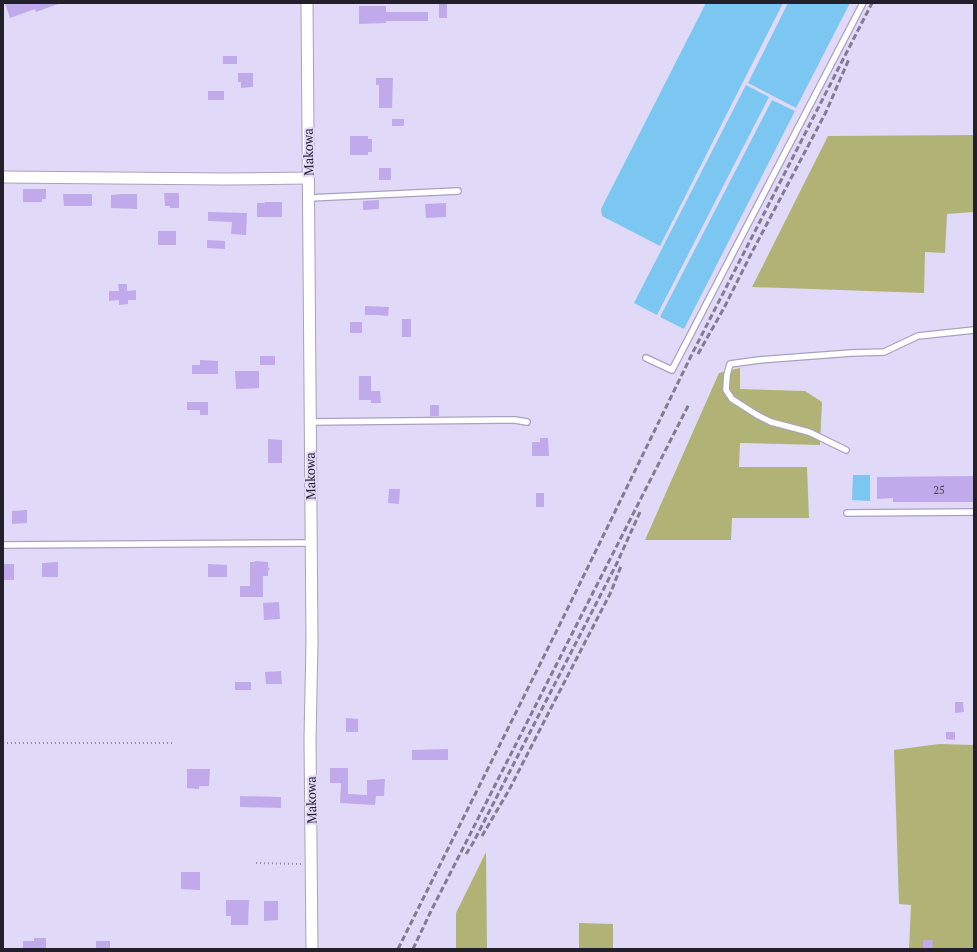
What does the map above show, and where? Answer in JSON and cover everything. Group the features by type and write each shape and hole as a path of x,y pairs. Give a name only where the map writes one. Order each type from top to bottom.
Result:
{"street":[{"name":"Makowa","path":"306,3 312,642 310,738 312,949"},
{"path":"3,177 225,179 308,178"}],"lane":[{"path":"646,358 672,370 863,3"},
{"path":"309,198 458,191"},
{"path":"846,450 809,432 771,422 732,400 726,390 727,375 730,364 851,352 884,352 918,336 974,330"},
{"path":"310,422 515,420 527,422"},
{"path":"846,513 974,512"},
{"path":"3,544 311,543"}],"path":[{"path":"3,743 173,743"},
{"path":"256,863 312,864"}],"green space":[{"path":"974,135 974,212 947,214 945,253 925,252 924,293 752,287 828,136"},
{"path":"740,368 740,389 805,391 822,402 820,445 740,443 739,467 807,467 809,518 732,518 731,540 645,540 719,373"},
{"path":"939,744 974,745 974,949 909,949 911,905 899,904 894,750"},
{"path":"486,852 487,949 456,949 456,913"},
{"path":"579,923 613,924 613,949 579,949"}],"water":[{"path":"706,3 783,3 660,246 602,216 601,209"},
{"path":"788,3 850,3 796,108 748,83"},
{"path":"746,85 769,97 657,315 634,303"},
{"path":"772,100 795,111 684,329 660,317"},
{"path":"853,475 870,475 870,501 852,500"}],"building":[{"path":"5,3 58,4 36,12 35,9 10,18"},
{"path":"439,3 447,3 447,18 439,18"},
{"path":"359,6 386,6 386,12 428,12 428,21 386,21 386,23 359,24"},
{"path":"223,56 237,56 237,64 223,64"},
{"path":"238,73 253,73 253,87 241,88 241,82 238,82"},
{"path":"376,78 393,78 392,108 379,108 379,85 376,85"},
{"path":"208,91 224,91 224,100 208,100"},
{"path":"392,119 404,119 404,126 392,126"},
{"path":"350,136 368,136 368,139 372,139 372,152 368,152 368,155 350,155"},
{"path":"379,168 391,168 391,180 379,180"},
{"path":"23,189 46,189 46,199 42,199 42,202 23,202"},
{"path":"164,193 179,193 179,208 170,208 170,206 165,206"},
{"path":"63,194 92,194 92,206 64,206"},
{"path":"137,194 137,209 111,208 111,195"},
{"path":"379,200 379,209 363,210 363,201"},
{"path":"282,202 282,217 257,217 257,203"},
{"path":"446,203 446,217 426,218 425,204"},
{"path":"208,212 247,213 246,235 231,234 232,222 208,221"},
{"path":"158,231 176,231 176,245 158,245"},
{"path":"207,240 225,241 225,249 207,248"},
{"path":"118,284 127,284 127,291 136,290 136,300 128,300 128,304 119,305 119,300 109,301 109,291 119,291"},
{"path":"365,306 389,307 388,316 365,315"},
{"path":"402,319 411,319 411,337 402,337"},
{"path":"350,322 362,322 362,333 350,333"},
{"path":"260,356 275,356 275,365 260,365"},
{"path":"200,360 218,361 218,374 192,374 192,365 200,365"},
{"path":"235,371 259,371 259,388 236,389"},
{"path":"359,376 371,376 371,391 380,391 381,403 371,403 371,400 359,400"},
{"path":"187,402 208,402 208,415 200,415 200,410 187,410"},
{"path":"430,405 439,405 439,416 430,416"},
{"path":"540,438 548,438 549,456 532,456 532,442 540,442"},
{"path":"268,439 282,440 282,463 268,463"},
{"path":"974,476 974,502 893,502 893,498 877,499 877,477"},
{"path":"389,489 400,489 399,504 388,503"},
{"path":"536,493 544,493 544,507 536,507"},
{"path":"27,510 27,523 12,524 12,511"},
{"path":"58,562 58,577 42,577 42,563"},
{"path":"250,562 268,562 268,567 270,569 268,571 268,576 263,576 263,597 240,597 240,586 250,586"},
{"path":"3,564 14,564 14,580 3,580"},
{"path":"208,564 227,565 227,577 208,577"},
{"path":"279,602 280,619 264,620 263,603"},
{"path":"281,671 282,684 266,684 265,672"},
{"path":"235,682 251,682 251,690 235,690"},
{"path":"955,702 963,702 964,712 955,713"},
{"path":"346,718 358,719 358,732 346,732"},
{"path":"946,732 955,732 955,740 946,739"},
{"path":"448,749 448,760 412,760 412,750"},
{"path":"330,768 348,768 348,794 367,795 367,780 385,779 384,796 376,796 375,805 340,803 341,783 330,783"},
{"path":"187,769 210,769 209,786 199,786 199,789 187,788"},
{"path":"240,796 281,797 281,808 240,807"},
{"path":"181,872 200,872 200,890 181,889"},
{"path":"226,900 249,900 248,925 231,925 231,916 226,916"},
{"path":"264,901 278,901 278,920 264,921"},
{"path":"34,938 46,938 46,949 23,949 23,941 34,941"},
{"path":"923,940 933,940 932,949 923,949"},
{"path":"96,941 110,941 110,949 96,949"}],"railway":[{"path":"398,949 563,618 693,352 872,3"},
{"path":"698,354 724,308 826,112 849,59"},
{"path":"413,949 689,404"},
{"path":"466,854 617,563 640,512"},
{"path":"482,836 509,790 611,592 621,566"}]}
